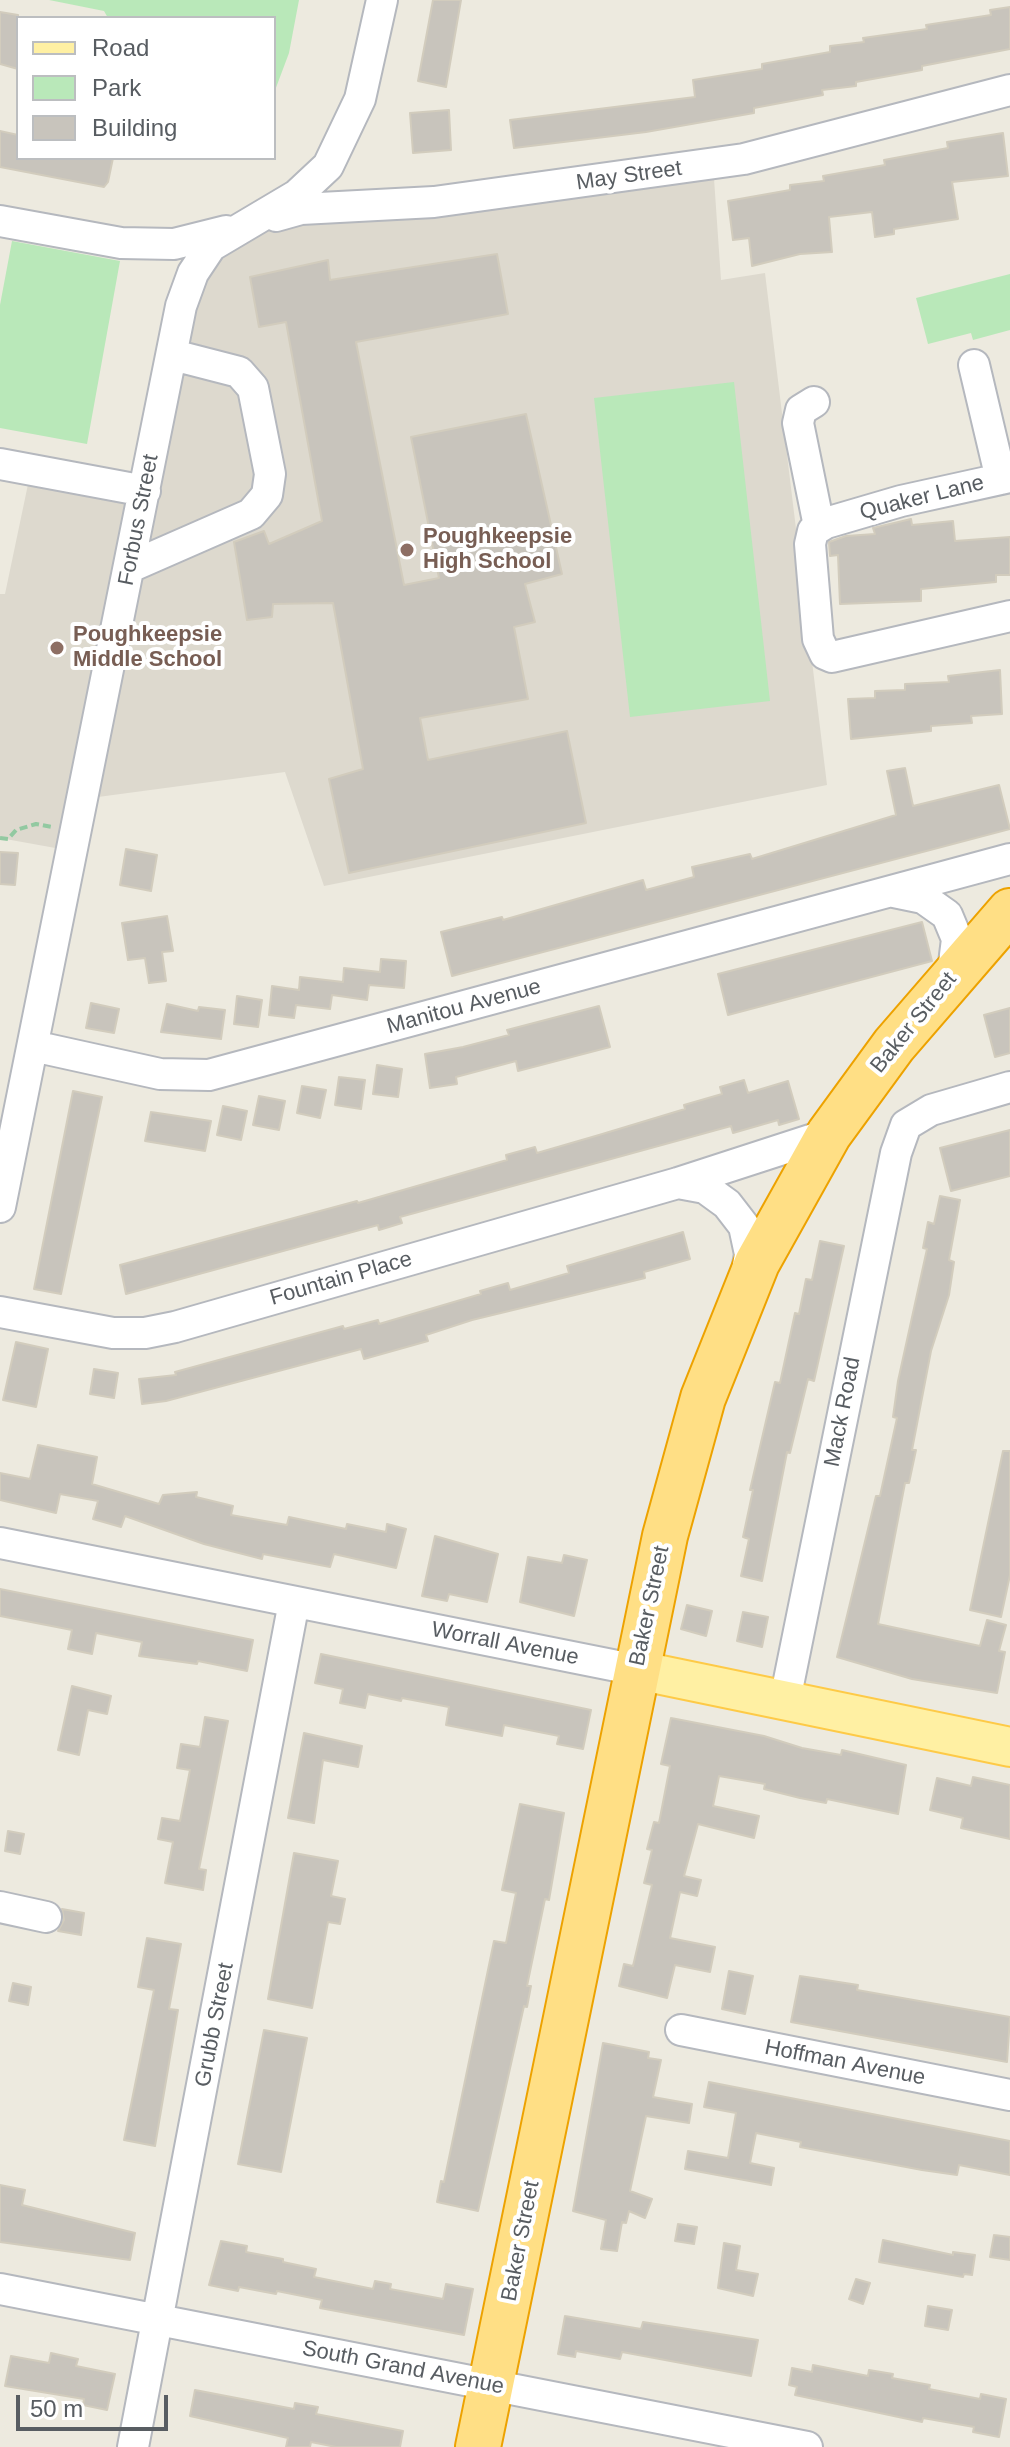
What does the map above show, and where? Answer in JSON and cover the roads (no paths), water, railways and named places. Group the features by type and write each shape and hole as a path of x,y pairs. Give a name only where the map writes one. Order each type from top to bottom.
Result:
{"highway":[{"name":"Baker Street","path":"478,2447 637,1670 682,1467 711,1374 743,1295 779,1219 829,1134 940,989 1010,911"}],"main road":[{"name":"Worrall Avenue","path":"637,1670 1010,1747"}],"street":[{"name":"Forbus Street","path":"0,1207 181,306 193,273 211,246 242,224 297,195 328,166 347,133 360,99 382,0"},
{"name":"May Street","path":"242,224 301,209 434,202 744,159 1010,90"},
{"path":"0,221 121,243 159,244 208,238 242,224"},
{"path":"130,567 251,514 267,495 270,474 253,388 239,372 173,355"},
{"path":"974,365 1005,478"},
{"path":"814,402 801,410 798,423 826,524 810,544 818,639 825,654 832,657 1010,616"},
{"path":"0,464 145,491"},
{"name":"Quaker Lane","path":"826,524 1005,478"},
{"name":"Manitou Avenue","path":"33,1046 160,1074 209,1075 1010,859"},
{"path":"892,891 923,898 947,915 957,939 954,963 940,989"},
{"name":"Mack Road","path":"785,1700 896,1153 906,1125 931,1110 1010,1087"},
{"name":"Fountain Place","path":"0,1312 113,1333 145,1333 678,1183 829,1134"},
{"path":"678,1183 705,1188 727,1204 744,1226 750,1254 743,1295"},
{"name":"Worrall Avenue","path":"0,1543 637,1670"},
{"name":"Grubb Street","path":"133,2447 160,2320 294,1602"},
{"path":"0,1907 46,1917"},
{"name":"Hoffman Avenue","path":"681,2030 1010,2095"},
{"name":"South Grand Avenue","path":"0,2289 807,2447"}],"place":[{"name":"Poughkeepsie High School","path":"407,550"},
{"name":"Poughkeepsie Middle School","path":"57,648"}]}
